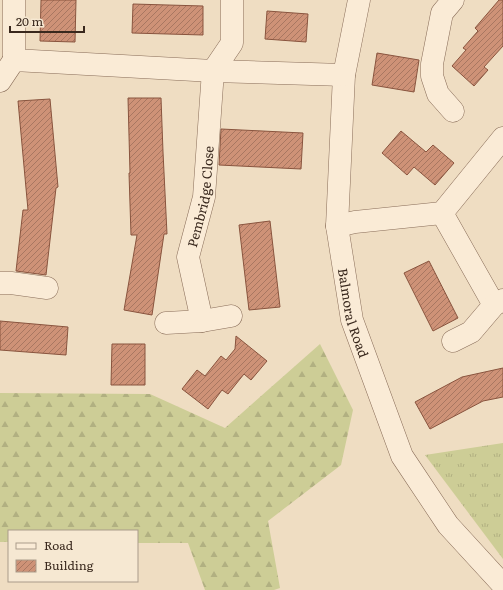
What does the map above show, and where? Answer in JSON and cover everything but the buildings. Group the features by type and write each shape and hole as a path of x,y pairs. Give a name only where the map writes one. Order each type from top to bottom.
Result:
{"street":[{"path":"0,81 14,60 14,0"},
{"name":"Pembridge Close","path":"202,320 188,257 204,197 214,71 232,43 232,0"},
{"name":"Balmoral Road","path":"359,0 344,75 337,226 352,320 402,456 448,526 503,585"},
{"path":"452,111 438,94 432,76 432,64 442,13 453,0"},
{"path":"14,60 214,71 344,75"},
{"path":"337,226 355,222 442,213 503,138"},
{"path":"442,213 498,303 471,332 453,341"},
{"path":"0,283 47,288"},
{"path":"166,324 231,316"}],"green space":[{"path":"320,344 353,410 341,465 268,521 280,588 274,590 205,590 188,543 138,543 138,530 8,530 8,542 0,542 0,393 150,394 225,428"},
{"path":"503,443 503,559 425,455"}]}
